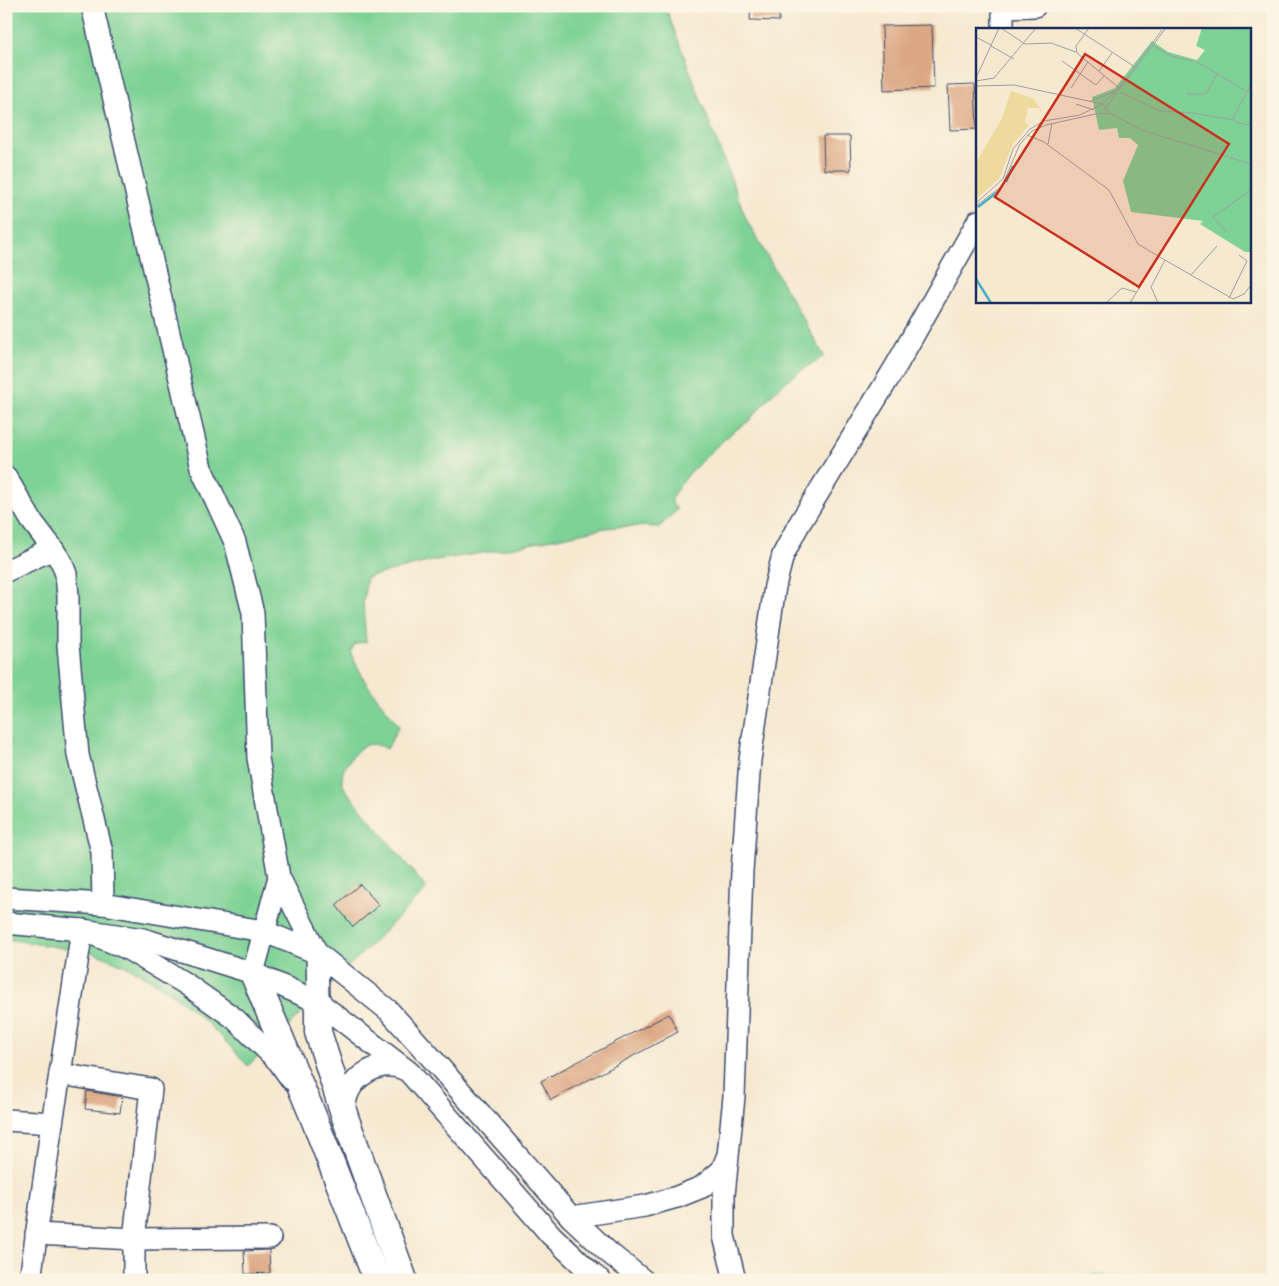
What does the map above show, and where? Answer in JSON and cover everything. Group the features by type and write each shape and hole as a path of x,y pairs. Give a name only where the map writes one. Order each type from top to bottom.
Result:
{"main road":[{"path":"253,973 311,1110 377,1280"},
{"path":"318,1002 318,1032 346,1120 404,1280"}],"street":[{"path":"92,6 200,468 235,542 253,613 258,758 279,877 317,953 318,1002"},
{"path":"1003,28 1003,7 1035,6"},
{"path":"735,1280 724,1236 724,1195 734,1098 742,870 750,760 775,586 783,555 803,518 896,366 976,225"},
{"path":"6,476 31,520 62,562 66,574 68,645 78,756 102,852 103,904"},
{"path":"6,571 53,549"},
{"path":"253,973 279,877"},
{"path":"6,898 103,904 263,932 317,953 388,1010 571,1217 608,1252 643,1280"},
{"path":"6,923 82,930 143,939 253,973 318,1002 410,1072 551,1235 600,1280"},
{"path":"30,1280 82,930"},
{"path":"82,930 126,948 186,984 234,1018 279,1062 311,1110"},
{"path":"346,1120 345,1105 349,1091 357,1079 369,1070 382,1066 397,1066 410,1072"},
{"path":"60,1074 151,1089 134,1239 134,1280"},
{"path":"6,1120 52,1123"},
{"path":"571,1217 645,1206 677,1197 702,1187 722,1170 729,1154"},
{"path":"36,1234 134,1239 270,1238"}],"green space":[{"path":"6,6 665,6 747,221 824,356 785,382 749,421 734,431 706,456 674,493 672,503 677,510 659,527 605,528 495,551 436,560 367,577 363,603 366,642 354,645 351,652 366,683 399,726 387,749 370,744 358,750 345,767 342,781 345,789 426,888 248,1066 197,1014 159,985 138,972 89,952 6,939"}],"building":[{"path":"751,6 779,6 779,21 750,20"},
{"path":"932,25 934,88 884,90 882,26"},
{"path":"975,84 976,129 950,130 948,85"},
{"path":"823,136 850,136 851,170 824,170"},
{"path":"360,884 379,905 353,927 336,905"},
{"path":"669,1014 678,1032 551,1100 541,1081"},
{"path":"87,1091 122,1097 120,1113 85,1109"},
{"path":"269,1250 270,1273 245,1274 244,1251"}],"waterway":[{"path":"1070,1280 1097,1277 1196,1280"}]}
